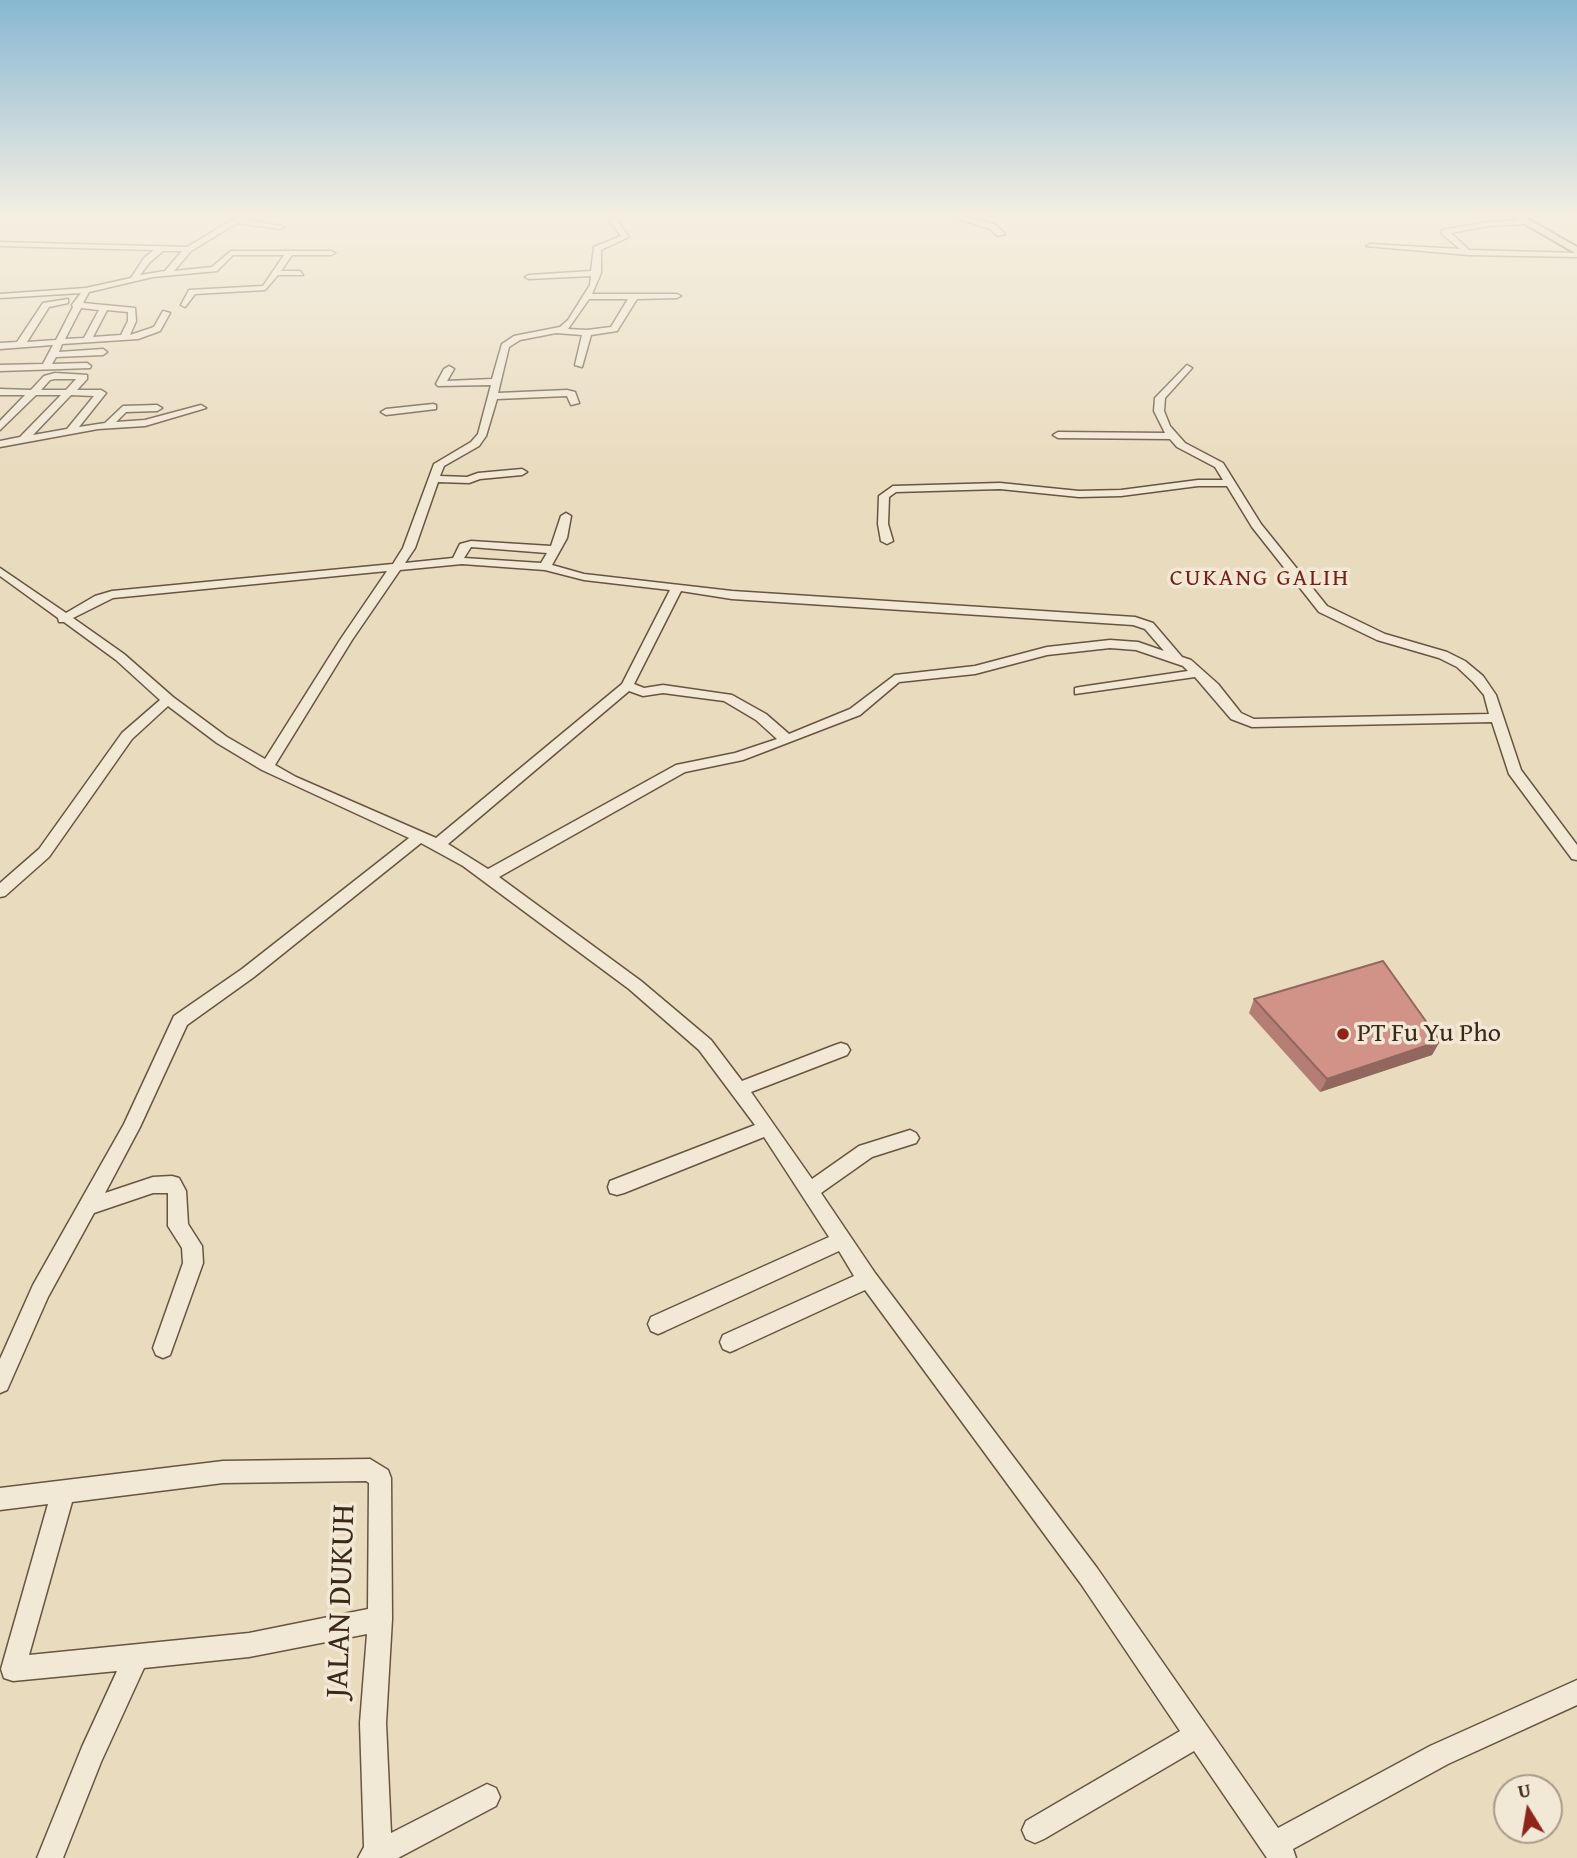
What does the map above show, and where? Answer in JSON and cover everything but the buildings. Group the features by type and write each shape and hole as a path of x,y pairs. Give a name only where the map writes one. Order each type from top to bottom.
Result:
{"street":[{"path":"67,304 46,305 9,369 0,391 102,393 70,431"},
{"path":"46,368 78,304"},
{"path":"83,304 132,310 132,321 124,338"},
{"path":"559,331 571,322 583,304"},
{"path":"267,767 374,597 398,568 422,518 433,479 442,461 480,440 506,344 517,338 559,331 587,333 614,329 630,304"},
{"path":"88,340 105,307"},
{"path":"0,346 145,335 157,329 166,313"},
{"path":"579,365 587,333"},
{"path":"52,355 103,352"},
{"path":"9,369 88,366"},
{"path":"1187,368 1160,398 1162,422 1172,436 1181,445 1216,463 1256,525 1323,609 1381,636 1430,650 1461,664 1478,679 1490,695 1514,771 1577,855"},
{"path":"386,412 435,410 430,394 441,384 449,369"},
{"path":"0,427 50,377 83,377 23,440"},
{"path":"441,384 497,382"},
{"path":"494,396 567,393 572,394 574,403"},
{"path":"108,425 123,409 157,408"},
{"path":"0,444 108,425 145,423 201,408"},
{"path":"1058,435 1172,436"},
{"path":"433,479 469,480 478,476 522,472"},
{"path":"887,541 883,524 884,496 893,489 1000,486 1079,494 1121,493 1198,483 1231,483"},
{"path":"545,568 561,538 566,516"},
{"path":"457,561 464,546 471,544 553,550"},
{"path":"63,619 99,599 112,596 457,561 545,568 584,577 732,595 1135,621 1149,626 1177,658 1199,673 1236,716 1252,723 1497,718"},
{"path":"1,574 120,657 167,700 267,767 438,845 487,877 635,985 705,1045 768,1128 868,1279 1081,1565 1278,1852 1439,1755 1577,1692"},
{"path":"438,845 627,686 677,587"},
{"path":"487,877 681,768 738,757 787,740 855,712 895,680 975,670 1047,652 1110,644 1138,646 1177,658"},
{"path":"1080,691 1199,673"},
{"path":"627,686 643,692 671,690 727,698 761,717 787,740"},
{"path":"0,892 44,853 127,736 167,700"},
{"path":"0,1383 40,1292 131,1127 180,1021 248,973 420,838"},
{"path":"740,1089 841,1049"},
{"path":"617,1187 768,1128"},
{"path":"809,1191 866,1151 910,1138"},
{"path":"86,1207 153,1185 172,1185 177,1192 178,1226 192,1247 193,1263 176,1304 163,1348"},
{"path":"658,1324 841,1241"},
{"path":"730,1342 868,1279"},
{"name":"JALAN DUKUH","path":"0,1499 223,1472 370,1470 380,1478 380,1619 373,1723 377,1857"},
{"path":"63,1493 6,1670 249,1645 380,1619"},
{"path":"50,1858 91,1755 136,1657"},
{"path":"1035,1830 1197,1735"},
{"path":"377,1857 487,1797"}],"place":[{"name":"PT Fu Yu Pho","path":"1343,1034"}],"district":[{"name":"CUKANG GALIH","path":"1260,579"}]}
